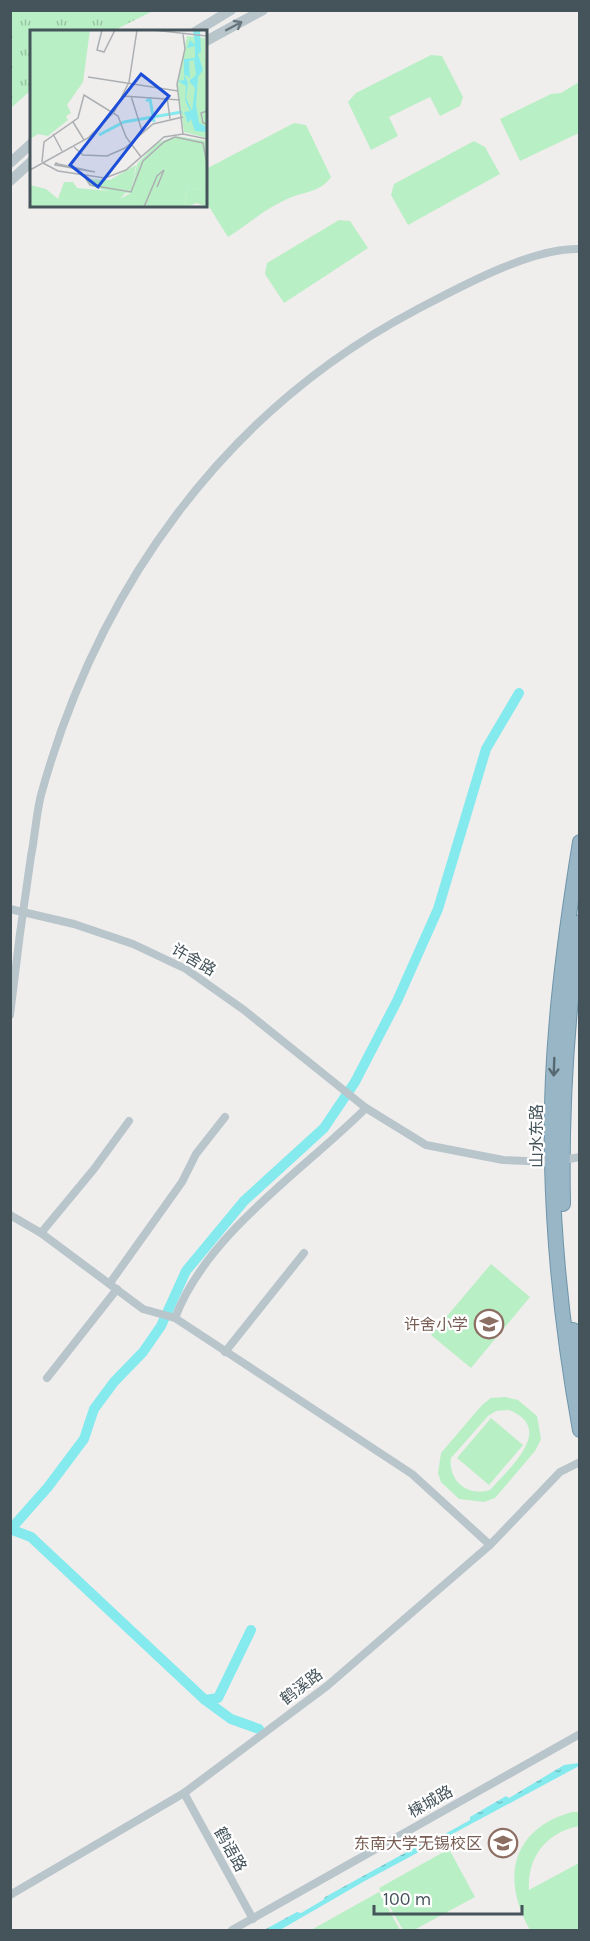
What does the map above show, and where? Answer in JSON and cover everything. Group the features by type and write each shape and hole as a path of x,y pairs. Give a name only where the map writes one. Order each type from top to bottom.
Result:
{"highway":[{"name":"山水东路","path":"579,842 558,998 556,1256 568,1368 579,1430"},
{"name":"山水东路","path":"579,922 568,1010 557,1160 571,1314 579,1373"}],"street":[{"path":"198,30 231,10"},
{"path":"207,40 263,10"},
{"path":"10,163 30,144"},
{"path":"10,181 30,163"},
{"path":"10,1015 22,912 41,796 81,678 138,567 193,490 254,426 316,373 389,324 518,261 579,249"},
{"name":"许舍路","path":"10,909 74,924 133,944 186,969 244,1010 363,1106 426,1145 503,1160 557,1160 579,1157"},
{"path":"174,1318 183,1295 220,1246 363,1106"},
{"path":"110,1283 182,1182 196,1154 225,1117"},
{"path":"41,1233 94,1169 129,1121"},
{"path":"10,1215 41,1233 144,1310 174,1318 412,1474 490,1545"},
{"path":"225,1352 304,1253"},
{"path":"47,1378 117,1289"},
{"name":"鹤溪路","path":"10,1895 184,1793 327,1686 490,1545 560,1472 579,1462"},
{"name":"楝城路","path":"232,1930 579,1734"},
{"name":"鹤语路","path":"184,1793 253,1919"}],"green space":[{"path":"11,10 153,10 115,30 30,30 30,91 11,108"},
{"path":"431,55 442,56 463,97 460,106 440,116 430,97 389,117 398,136 371,150 348,102 356,93"},
{"path":"579,82 579,133 520,161 500,119 551,94 561,93"},
{"path":"294,123 306,125 331,177 316,189 291,197 270,208 228,237 207,204 207,168"},
{"path":"474,141 485,147 500,174 408,225 391,195 394,184"},
{"path":"339,220 350,221 368,248 284,303 265,274 267,263"},
{"path":"491,1264 530,1297 471,1368 431,1335"},
{"path":"505,1397 518,1400 537,1416 541,1439 535,1451 495,1498 484,1502 459,1499 441,1482 438,1473 441,1453 482,1405 491,1398","holes":["509,1410 522,1418 529,1427 529,1438 508,1471 490,1490 474,1491 461,1485 453,1474 451,1458 488,1416 496,1411"]},
{"path":"491,1418 523,1445 489,1485 457,1458"},
{"path":"572,1812 579,1812 579,1826 557,1834 541,1848 531,1867 529,1890 579,1863 579,1930 530,1930 521,1911 516,1892 514,1875 517,1858 524,1843 536,1830 551,1820"},
{"path":"449,1849 475,1897 414,1930 403,1930 379,1888"},
{"path":"379,1892 400,1930 311,1930"}],"water":[{"path":"579,1763 579,1766 363,1882 280,1930 264,1930 297,1912 301,1913 325,1897 423,1843 427,1844 470,1820 470,1817 506,1796 509,1798 564,1765"}],"waterway":[{"path":"10,1530 48,1487 84,1439 94,1409 114,1382 143,1352 161,1326 186,1271 244,1201 324,1128 355,1082 397,1001 438,909 486,749 519,693"},
{"path":"10,1529 31,1537 205,1700 218,1698 251,1630"},
{"path":"205,1700 231,1719 259,1729"}],"place":[{"name":"许舍小学","path":"489,1324"},
{"name":"东南大学无锡校区","path":"503,1843"}]}
